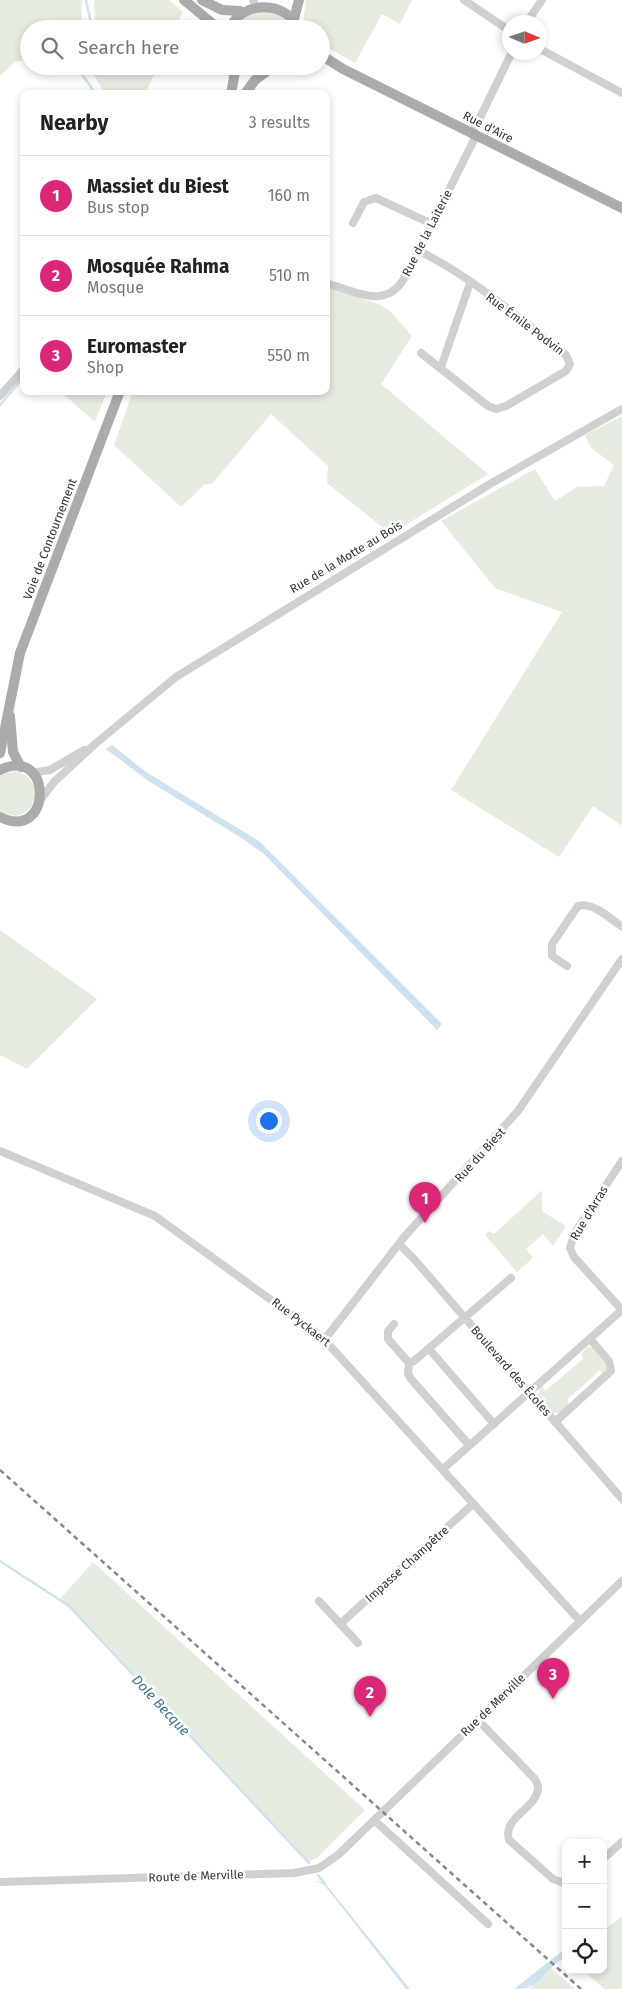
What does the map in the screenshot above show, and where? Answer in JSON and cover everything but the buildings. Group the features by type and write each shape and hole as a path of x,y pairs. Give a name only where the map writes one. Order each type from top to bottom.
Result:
{"main road":[{"path":"184,0 208,20"},
{"path":"202,0 222,10 240,11"},
{"path":"294,19 299,0"},
{"path":"235,20 240,11 254,2 268,1 283,7 294,19"},
{"name":"Rue d'Aire","path":"330,61 343,69 622,208"},
{"name":"Rue d'Aire","path":"330,65 343,69"},
{"path":"232,90 234,75"},
{"path":"248,90 255,80 262,75"},
{"name":"Voie de Contournement","path":"10,698 17,662 27,633 118,395"},
{"path":"0,753 10,698"},
{"path":"10,698 13,752 21,767"},
{"path":"0,770 11,766 21,767 32,773 40,787 40,799 30,816 18,820 3,821"}],"street":[{"path":"464,0 502,26"},
{"path":"531,15 542,0"},
{"path":"547,53 622,93"},
{"name":"Rue de la Laiterie","path":"330,284 372,296 389,295 404,280 508,60"},
{"path":"353,223 364,202 376,198 432,224"},
{"name":"Rue Émile Podvin","path":"419,250 470,283 566,355 570,361 566,371 515,401 496,409 488,406 421,353"},
{"path":"441,367 447,355 470,283"},
{"path":"0,396 20,374"},
{"name":"Rue de la Motte au Bois","path":"40,799 54,782 146,700 206,657 502,477 622,409"},
{"name":"Rue de la Motte au Bois","path":"32,773 50,770 95,744"},
{"path":"568,966 552,956 551,947 578,906 592,907 622,927"},
{"name":"Rue du Biest","path":"325,1339 399,1244 518,1112 622,959"},
{"name":"Rue Pyckaert","path":"0,1151 155,1216 325,1339 580,1621"},
{"name":"Rue d'Arras","path":"622,1161 574,1234 570,1248 574,1257 622,1310"},
{"name":"Boulevard des Écoles","path":"399,1244 622,1499"},
{"path":"409,1363 429,1349 511,1278"},
{"path":"443,1469 622,1310"},
{"path":"394,1324 388,1331 389,1342 409,1363 408,1374 411,1380 470,1445"},
{"path":"555,1422 611,1371 609,1360 590,1339"},
{"path":"429,1349 494,1424"},
{"name":"Impasse Champêtre","path":"340,1624 473,1504"},
{"name":"Rue de Merville","path":"386,1809 622,1581"},
{"path":"319,1601 358,1643"},
{"path":"478,1720 534,1778 538,1785 535,1799 509,1826 509,1840 553,1879 562,1882"},
{"name":"Route de Merville","path":"0,1882 306,1872 330,1862 386,1809"},
{"path":"374,1820 488,1924"},
{"path":"607,1855 622,1842"}],"shaded area":[{"path":"0,0 82,0 81,20 20,20 20,61 15,62 0,76"},
{"path":"94,0 169,0 183,12 179,20 95,20"},
{"path":"306,0 412,0 400,24 382,14 355,63 330,49 330,20 305,20"},
{"path":"273,9 287,20 242,20 245,15"},
{"path":"94,75 154,75 147,90 103,90"},
{"path":"330,287 381,305 391,312 412,336 381,384 488,474 391,534 327,483 328,466 271,414 212,484 205,484 181,507 114,445 132,395 330,395"},
{"path":"65,395 105,395 95,422"},
{"path":"622,416 622,826 593,806 559,857 451,790 562,612 495,588 441,521 535,469 555,501 577,487 604,486 614,465 590,447 585,435"},
{"path":"16,771 24,774 30,780 35,794 30,808 16,816 0,812 0,775"},
{"path":"0,930 97,999 27,1069 0,1055"},
{"path":"542,1190 542,1211 566,1226 553,1246 543,1234 526,1249 533,1258 517,1272 485,1235 489,1231 494,1234"},
{"path":"588,1347 594,1348 609,1367 602,1377 600,1370 568,1399 569,1406 559,1413 553,1413 538,1395 539,1389 543,1385 545,1391 583,1359 581,1353"},
{"path":"93,1562 365,1810 317,1858 308,1862 69,1606 59,1600"},
{"path":"622,1916 622,1989 604,1989 587,1974 607,1974 607,1928"},
{"path":"551,1968 575,1989 529,1989 543,1978"}],"water":[{"path":"112,745 146,772 259,841 442,1024 437,1030 264,854 240,837 150,782 106,749"},
{"path":"316,1881 324,1882 410,1989 406,1989 330,1892 323,1884"},
{"path":"562,1951 562,1960 552,1967 539,1982 525,1988 514,1989"}],"waterway":[{"path":"86,0 90,20"},
{"path":"82,75 93,90"},
{"path":"0,405 20,382"},
{"name":"Dole Becque","path":"0,1561 69,1606 309,1863"},
{"name":"Dole Becque","path":"318,1875 325,1884"}],"railway":[{"path":"0,1470 581,1989"}],"place":[{"name":"Massiet du Biest","path":"425,1223"},
{"name":"Euromaster","path":"553,1699"},
{"name":"Mosquée Rahma","path":"370,1717"}]}
